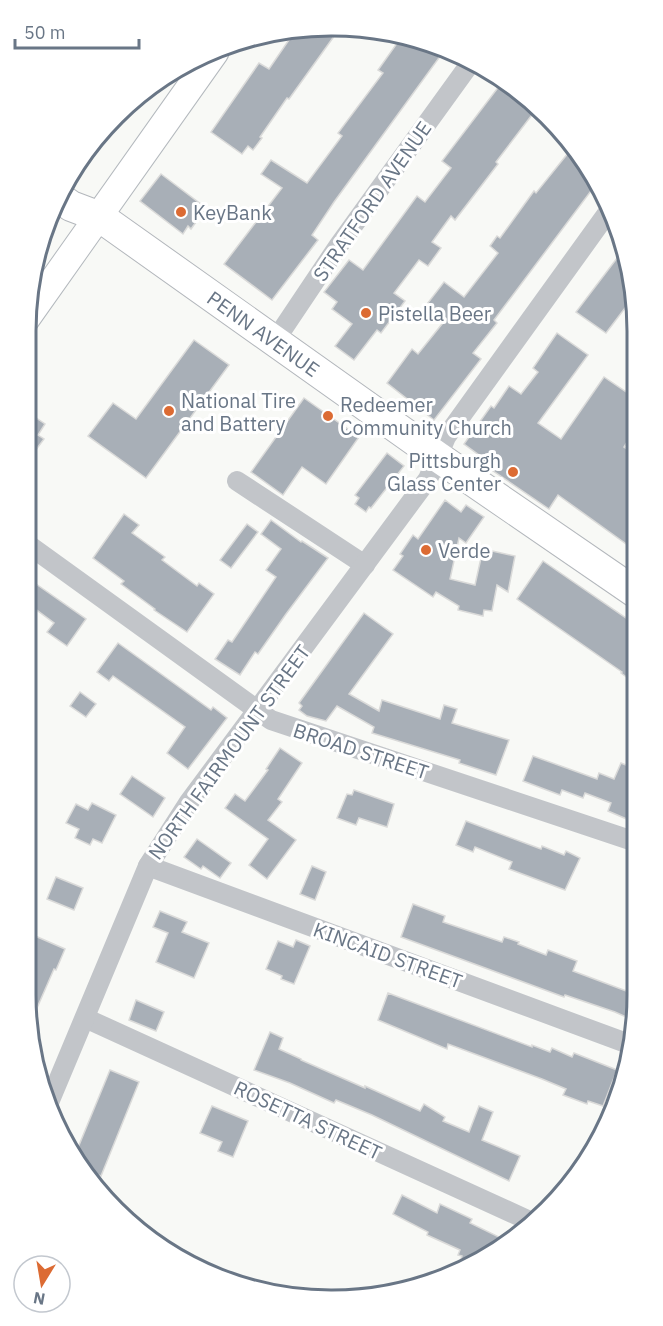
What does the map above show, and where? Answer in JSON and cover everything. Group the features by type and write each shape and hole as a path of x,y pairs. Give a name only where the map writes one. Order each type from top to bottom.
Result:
{"main road":[{"path":"38,302 207,63"},
{"name":"PENN AVENUE","path":"75,186 100,217 274,342 627,587"},
{"name":"PENN AVENUE","path":"65,202 100,217"}],"street":[{"name":"STRATFORD AVENUE","path":"274,342 339,245 466,69"},
{"name":"NORTH FAIRMOUNT STREET","path":"53,1093 148,866 189,802 428,478 446,437 605,217"},
{"path":"237,481 365,565"},
{"name":"BROAD STREET","path":"36,550 270,720 627,839"},
{"name":"KINCAID STREET","path":"148,866 623,1042"},
{"name":"ROSETTA STREET","path":"85,1018 524,1218"}],"building":[{"path":"334,36 289,99 287,98 253,150 248,146 242,154 211,132 259,63 269,69 289,40"},
{"path":"397,44 440,56 334,202 312,235 318,240 272,300 224,264 282,188 261,174 271,160 307,183 342,136 338,133 383,73 378,70"},
{"path":"498,87 532,115 455,220 451,216 432,242 441,248 428,266 419,260 394,293 405,301 381,333 377,330 354,360 335,346 352,324 332,309 337,302 324,292 349,260 363,270 417,196 425,202 451,168 442,161"},
{"path":"567,154 591,191 494,320 497,323 473,353 481,359 434,420 387,383 412,349 418,354 446,319 427,304 444,282 464,297 498,253 490,246 497,236 500,238 534,191 536,193"},
{"path":"161,174 206,208 191,229 188,226 183,234 140,201"},
{"path":"618,257 626,308 606,333 576,312"},
{"path":"557,333 588,355 538,423 561,439 604,377 627,393 627,442 624,447 627,449 627,545 558,495 549,509 480,462 483,458 464,444 491,406 494,408 509,386 521,394 538,372 533,368"},
{"name":"National Tire and Battery","path":"194,340 229,365 146,478 88,436 113,403 136,419"},
{"path":"304,398 359,437 326,484 302,467 283,495 251,472"},
{"path":"36,418 45,424 38,435 44,439 36,450"},
{"path":"387,453 404,466 366,512 355,504 359,498 355,495"},
{"name":"Verde","path":"445,500 461,512 466,505 484,517 466,543 459,538 450,579 475,585 483,549 515,556 508,592 497,585 492,611 484,610 483,616 458,610 459,606 436,592 433,597 393,570 403,556 400,554 413,535 418,539"},
{"path":"124,514 139,525 132,533 165,557 162,560 197,586 199,583 214,594 187,632 154,610 121,584 124,581 93,558"},
{"path":"271,520 328,558 258,654 255,652 240,675 215,659 228,640 232,642 276,577 266,570 281,549 261,534"},
{"path":"247,524 258,532 231,568 220,560"},
{"path":"543,561 627,619 627,677 622,672 517,599"},
{"path":"36,584 86,619 67,646 47,632 54,623 36,610"},
{"path":"364,613 393,634 349,694 379,711 382,700 440,719 444,705 457,709 452,723 509,740 496,775 459,763 460,760 372,733 374,727 337,706 326,721 307,716 299,710 302,706 299,703"},
{"path":"118,643 211,710 213,707 227,718 188,769 167,753 185,727 113,676 109,681 97,672"},
{"path":"80,692 96,704 86,717 70,706"},
{"path":"280,748 302,763 278,799 282,802 268,820 296,840 267,879 249,865 268,839 225,808 235,794 245,801 268,770 266,769"},
{"path":"533,756 597,779 599,773 614,779 621,763 627,765 627,819 608,811 611,803 585,793 583,798 562,790 560,795 523,781"},
{"path":"132,776 165,798 153,817 120,794"},
{"path":"354,790 394,804 387,827 359,818 356,825 337,818 347,794 352,795"},
{"path":"92,803 116,815 102,843 93,839 90,845 75,838 79,829 66,823 76,804 88,810"},
{"path":"466,821 541,849 542,846 564,855 566,851 580,858 565,890 509,869 512,862 475,847 473,852 456,845"},
{"path":"197,839 231,863 220,878 184,857"},
{"path":"312,866 326,872 315,900 300,894"},
{"path":"56,877 83,888 74,910 47,899"},
{"path":"413,904 445,916 443,922 502,942 504,937 546,955 548,950 577,961 573,971 627,991 626,1017 565,995 564,997 401,937"},
{"path":"160,911 187,922 182,932 209,943 194,978 156,962 168,933 153,927"},
{"path":"36,936 65,949 56,970 54,969 37,1009"},
{"path":"296,940 310,946 294,984 266,969 278,941 293,947"},
{"path":"388,993 532,1047 532,1045 550,1052 552,1048 572,1057 574,1053 617,1070 603,1106 588,1101 587,1104 563,1095 566,1089 542,1079 448,1044 447,1049 378,1020"},
{"path":"136,1000 164,1012 156,1031 129,1020"},
{"path":"270,1032 283,1038 279,1049 420,1111 424,1104 445,1117 443,1121 469,1132 479,1106 493,1112 482,1140 520,1156 509,1181 372,1115 336,1100 334,1103 254,1070"},
{"path":"110,1070 139,1082 101,1176 97,1174 79,1146"},
{"path":"212,1106 248,1121 233,1157 218,1151 222,1142 200,1133"},
{"path":"402,1195 437,1213 440,1204 472,1219 470,1223 499,1237 460,1261 462,1256 458,1255 460,1250 427,1235 428,1232 393,1214"}],"place":[{"name":"KeyBank","path":"181,212"},
{"name":"Pistella Beer","path":"366,313"},
{"name":"National Tire and Battery","path":"169,411"},
{"name":"Redeemer Community Church","path":"328,416"},
{"name":"Pittsburgh Glass Center","path":"513,472"},
{"name":"Verde","path":"426,550"}]}
